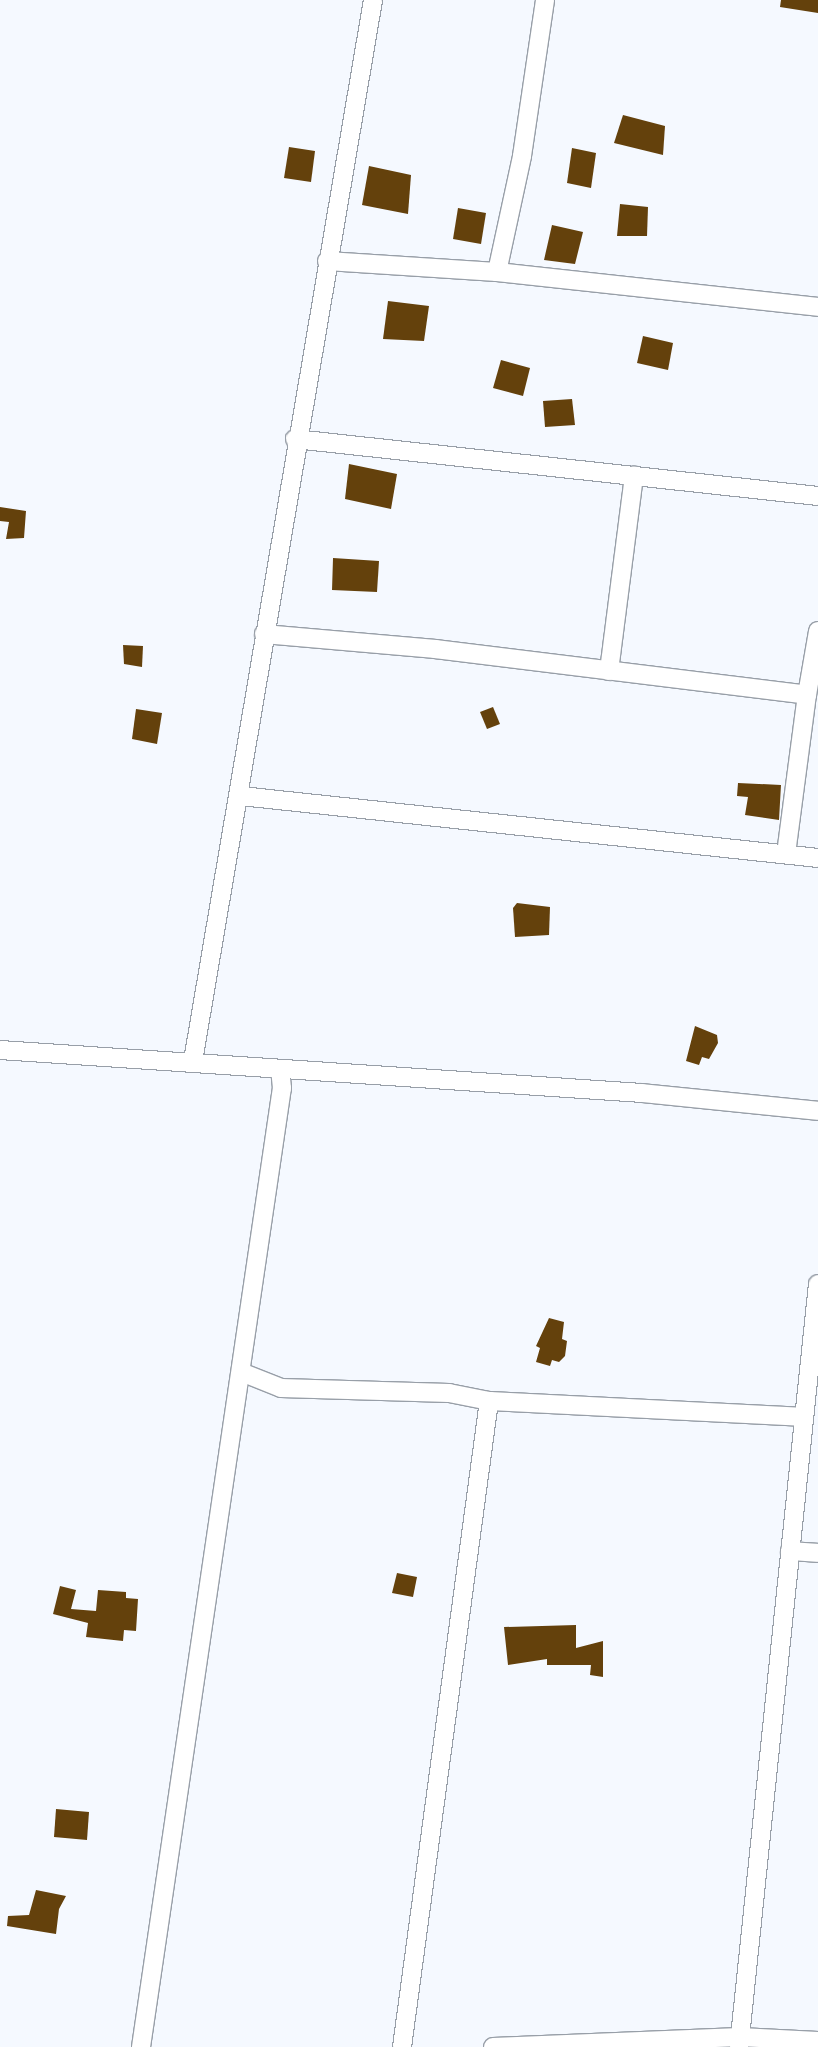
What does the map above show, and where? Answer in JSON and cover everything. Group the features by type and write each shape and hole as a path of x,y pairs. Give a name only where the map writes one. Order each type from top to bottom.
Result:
{"street":[{"path":"193,1061 224,863 241,796 264,634 296,439 373,0"},
{"path":"497,272 522,156 545,0"},
{"path":"327,261 497,272 818,306"},
{"path":"296,439 818,496"},
{"path":"609,671 634,476"},
{"path":"786,854 807,695 818,631"},
{"path":"264,634 609,671 807,695"},
{"path":"241,796 818,858"},
{"path":"0,1050 193,1061 280,1070 642,1093 818,1111"},
{"path":"141,2047 282,1088 280,1070"},
{"path":"739,2042 802,1417 818,1284"},
{"path":"241,1372 281,1388 448,1393 489,1401 802,1417"},
{"path":"402,2047 489,1401"},
{"path":"790,1550 818,1553"},
{"path":"493,2047 818,2040"}],"building":[{"path":"781,0 818,0 818,13 780,7"},
{"path":"623,115 665,126 663,155 614,143"},
{"path":"289,147 315,151 311,182 284,178"},
{"path":"572,148 596,153 591,188 567,183"},
{"path":"369,166 411,175 408,214 362,205"},
{"path":"620,204 648,207 647,236 617,236"},
{"path":"458,208 486,213 481,244 453,239"},
{"path":"552,225 583,232 575,264 544,260"},
{"path":"388,301 429,306 424,341 383,339"},
{"path":"643,336 673,343 668,370 637,363"},
{"path":"501,360 530,368 523,396 493,388"},
{"path":"572,399 575,425 545,427 543,401"},
{"path":"349,464 397,474 391,509 345,499"},
{"path":"0,507 26,511 24,538 6,539 9,522 0,521"},
{"path":"333,558 379,561 377,592 332,590"},
{"path":"123,645 143,646 142,667 124,664"},
{"path":"493,707 500,724 487,729 480,712"},
{"path":"136,709 162,713 157,744 132,739"},
{"path":"738,783 781,785 779,820 745,815 748,797 737,796"},
{"path":"517,903 550,907 549,935 515,937 513,908"},
{"path":"695,1026 717,1035 718,1043 709,1059 702,1057 699,1065 686,1061"},
{"path":"549,1318 564,1322 562,1339 567,1341 565,1356 559,1362 552,1360 550,1366 536,1362 540,1348 536,1346"},
{"path":"397,1573 417,1577 413,1597 392,1593"},
{"path":"60,1586 76,1590 71,1609 96,1611 98,1590 126,1592 126,1598 138,1599 136,1631 124,1630 123,1641 86,1637 88,1623 53,1614"},
{"path":"576,1625 576,1648 603,1641 603,1677 590,1675 591,1665 547,1665 547,1659 508,1665 504,1627"},
{"path":"56,1809 89,1812 87,1840 54,1837"},
{"path":"36,1890 66,1896 59,1909 56,1934 7,1926 8,1916 29,1915"}]}
